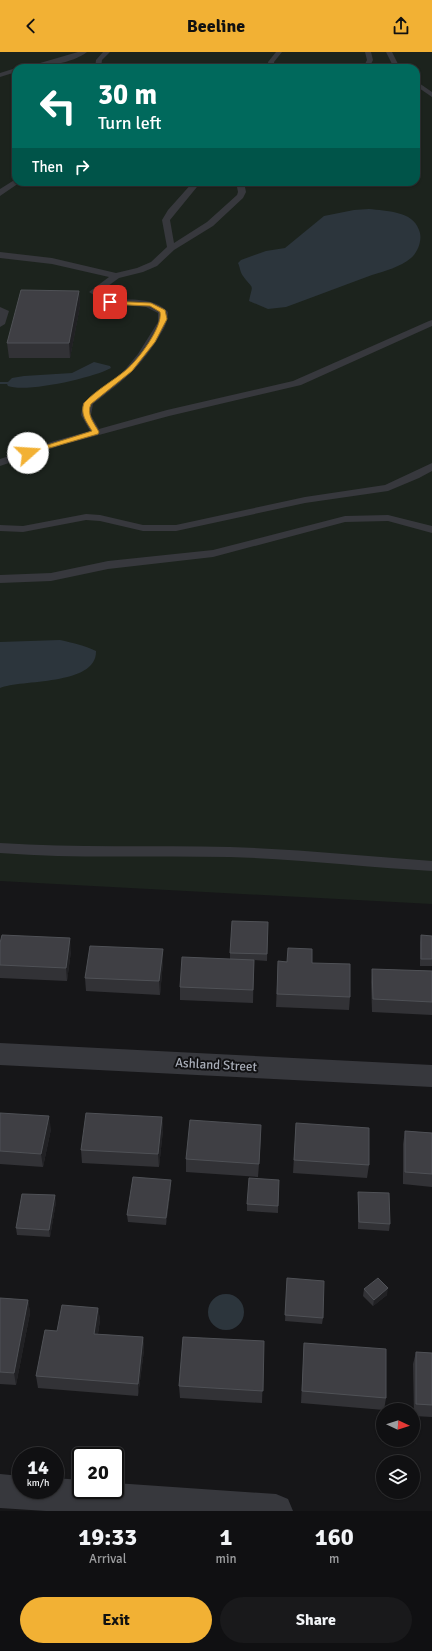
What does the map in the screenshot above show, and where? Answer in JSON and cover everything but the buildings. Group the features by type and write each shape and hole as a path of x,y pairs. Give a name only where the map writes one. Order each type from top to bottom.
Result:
{"street":[{"name":"Ashland Street","path":"0,1054 432,1076"},
{"path":"0,1491 276,1511"}],"lane":[{"path":"45,64 59,61 84,52"},
{"path":"98,64 99,60 107,52"},
{"path":"272,64 279,52"},
{"path":"368,52 370,60 368,64"},
{"path":"389,52 395,64"},
{"path":"0,75 12,71"},
{"path":"420,86 432,95"},
{"path":"0,194 12,184"},
{"path":"171,248 166,226 167,217 191,193 195,186"},
{"path":"94,292 116,276 140,270 154,264 171,248 178,246 210,224 238,198 242,192 241,186"},
{"path":"0,255 52,261 116,276"},
{"path":"96,432 86,415 85,409 88,403 130,370 152,342 164,319 163,312 151,304 110,302"},
{"path":"0,310 4,311 0,324"},
{"path":"0,463 96,432 182,408 255,394 296,383 432,323"},
{"path":"0,528 23,529 86,517 100,518 143,528 176,528 305,500 388,488 415,476 432,466"},
{"path":"0,579 51,577 104,566 213,553 352,518 395,519 432,530"},
{"path":"0,848 42,851 128,850 232,852 432,866"}],"shaded area":[{"path":"0,52 432,52 432,904 0,881"},
{"path":"369,209 398,213 411,219 416,224 420,234 420,241 418,249 411,258 392,268 286,307 268,309 249,301 252,287 241,273 238,263 241,260 266,251 285,248 324,216 354,210"},
{"path":"94,362 110,366 111,368 90,376 44,386 17,388 8,386 7,384 0,384 0,382 8,382 12,378 24,376 72,373"},
{"path":"60,640 96,651 93,662 84,670 72,676 10,685 0,688 0,642"},
{"path":"229,1294 239,1299 243,1305 243,1319 239,1325 233,1329 223,1330 213,1325 209,1319 208,1309 213,1299 219,1295"}],"route":[{"path":"28,453 96,432 87,418 85,412 86,406 90,400 130,370 152,342 163,322 163,312 158,307 151,304 138,302 110,302"}]}
